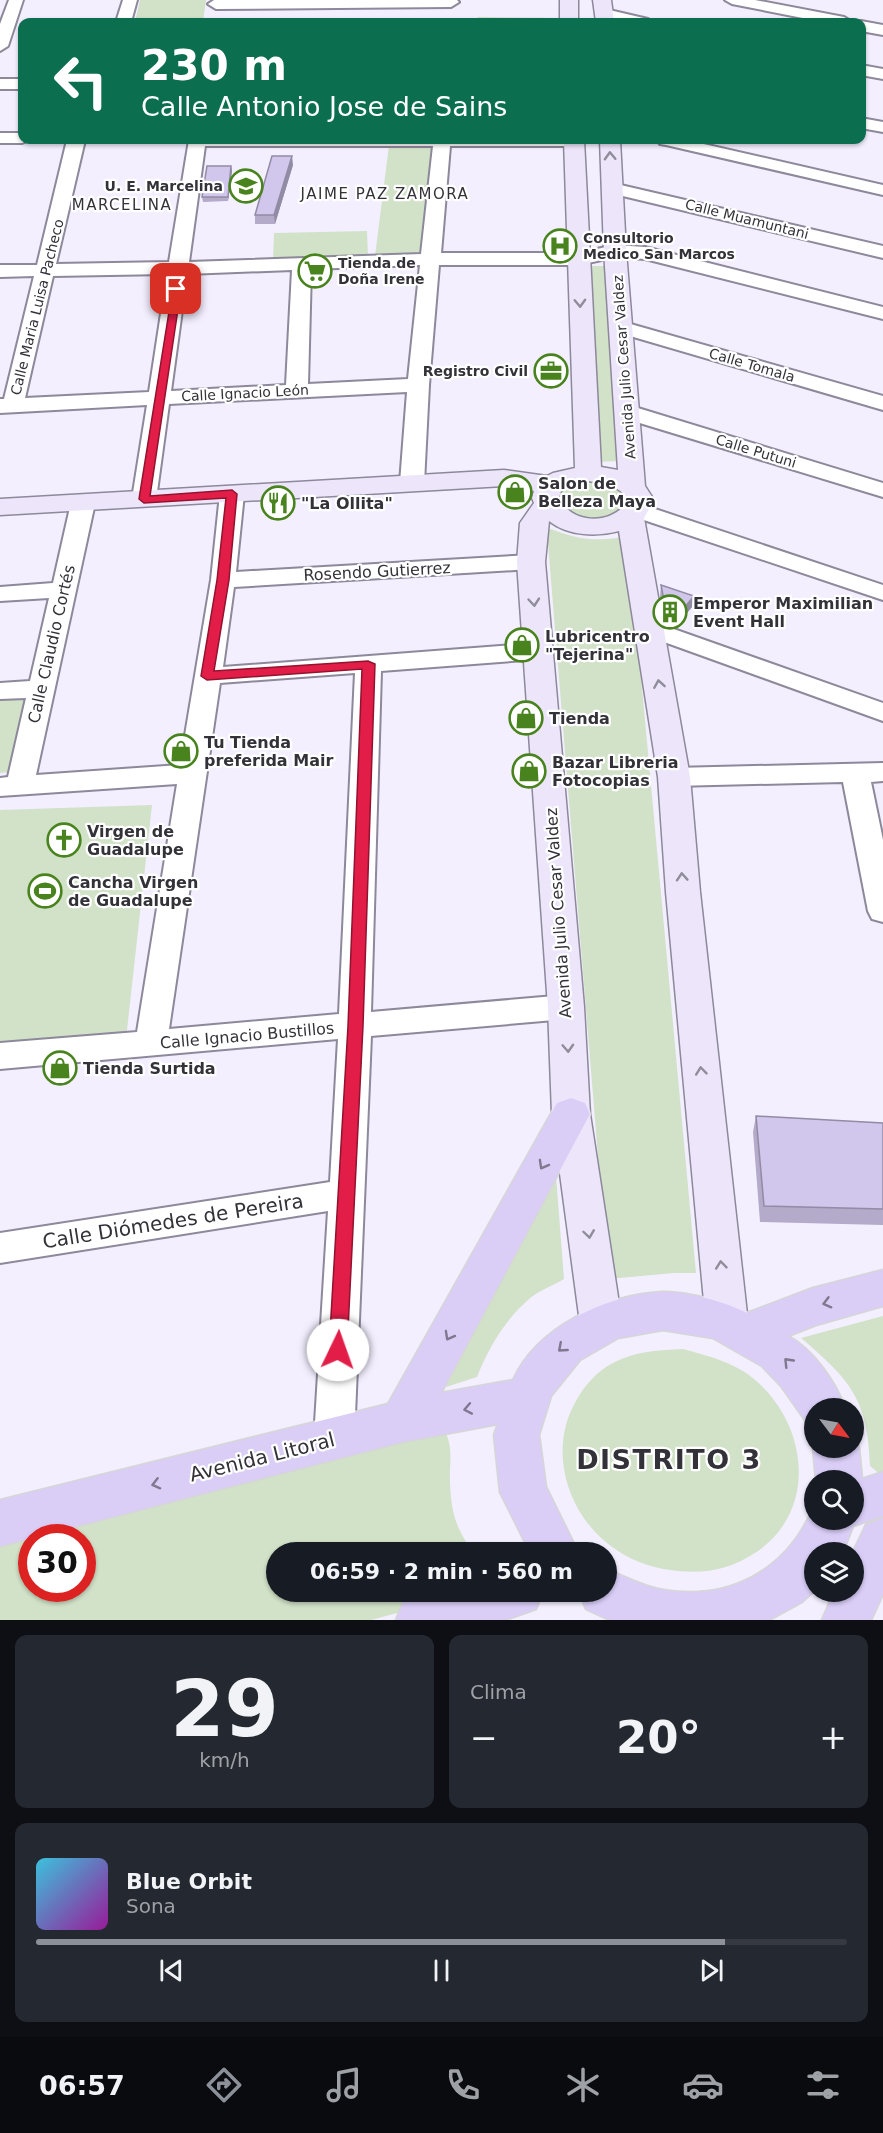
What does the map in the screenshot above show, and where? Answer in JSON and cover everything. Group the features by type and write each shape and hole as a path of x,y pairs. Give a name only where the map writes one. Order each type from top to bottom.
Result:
{"main road":[{"path":"569,0 569,18"},
{"path":"574,144 588,473"},
{"name":"Avenida Julio Cesar Valdez","path":"610,144 615,251 633,504 674,777 683,892 738,1328"},
{"path":"0,507 504,478 549,495 563,520 576,524 606,526 633,504 605,474 588,473 567,476 549,495"},
{"name":"Avenida Julio Cesar Valdez","path":"549,495 534,523 531,562 566,1007 572,1114 602,1323"},
{"path":"402,1421 572,1114"},
{"path":"738,1328 883,1288"},
{"path":"548,1542 537,1527 524,1499 517,1471 516,1443 520,1416 538,1374 556,1353 577,1336 602,1323 631,1314 663,1311 696,1314 738,1328 764,1342 804,1379 816,1398"},
{"name":"Avenida Litoral","path":"0,1523 402,1421 526,1398"},
{"path":"864,1501 883,1494"},
{"path":"846,1620 883,1541"},
{"path":"617,1598 663,1617 752,1612 804,1569"},
{"path":"420,1620 484,1602"}],"street":[{"path":"0,46 16,0"},
{"path":"125,18 130,0"},
{"path":"732,0 824,18"},
{"path":"215,18 217,2 451,1 450,18"},
{"path":"604,12 627,18"},
{"path":"866,27 882,30"},
{"path":"866,71 883,75"},
{"path":"0,84 18,84"},
{"path":"866,124 883,128"},
{"path":"0,138 18,138"},
{"name":"Calle Maria Luisa Pacheco","path":"7,405 47,270 75,144"},
{"path":"144,499 196,144"},
{"path":"412,483 418,385 442,144"},
{"path":"683,144 883,190"},
{"name":"Calle Muamuntani","path":"612,188 883,252"},
{"path":"0,271 179,268 430,259 579,259 615,251 645,253 675,259 883,313"},
{"path":"297,390 302,263"},
{"name":"Calle Tomala","path":"620,327 883,403"},
{"name":"Calle Ignacio León","path":"7,405 418,385"},
{"name":"Calle Putuni","path":"628,412 883,490"},
{"path":"151,1043 223,580 232,494"},
{"name":"Calle Claudio Cortés","path":"10,786 41,689 84,503"},
{"path":"633,504 883,592"},
{"name":"Rosendo Gutierrez","path":"223,580 531,562"},
{"path":"0,594 63,590"},
{"path":"651,629 883,712"},
{"path":"207,676 538,651"},
{"path":"334,1439 355,1026 368,664"},
{"path":"0,692 41,689"},
{"path":"10,786 194,773"},
{"path":"674,777 869,773 882,896"},
{"name":"Calle Ignacio Bustillos","path":"0,1056 566,1007"},
{"name":"Calle Diómedes de Pereira","path":"0,1248 346,1194"}],"green space":[{"path":"140,0 206,0 204,18 136,18"},
{"path":"478,17 557,18 478,18"},
{"path":"389,145 434,145 420,255 375,256"},
{"path":"367,231 368,257 273,259 274,233"},
{"path":"588,266 606,266 622,461 595,462"},
{"path":"589,480 612,484 627,495 626,508 606,517 591,520 576,515 557,504 560,491 567,485"},
{"path":"551,529 570,536 589,539 628,536 696,1273 608,1279 547,531"},
{"path":"29,697 10,772 0,773 0,699"},
{"path":"152,805 126,1039 0,1044 0,810"},
{"path":"555,1163 564,1279 540,1291 512,1317 486,1356 477,1377 446,1387"},
{"path":"883,1316 883,1475 870,1466 864,1421 864,1398 856,1398 844,1379 801,1338"},
{"path":"683,1349 711,1357 746,1373 772,1398 786,1419 795,1443 799,1467 797,1491 789,1514 776,1535 755,1553 727,1567 709,1571 678,1571 647,1565 625,1555 617,1550 617,1542 606,1542 587,1522 567,1484 563,1463 563,1442 567,1421 579,1395 587,1384 607,1366 630,1356"},
{"path":"445,1431 450,1451 453,1511 466,1542 266,1542 266,1602 437,1602 371,1620 0,1620 0,1546 18,1542 18,1602 96,1602 96,1524 83,1524"}],"building":[{"path":"272,156 292,156 274,215 255,215"},
{"path":"207,166 231,166 228,197 202,197"},
{"path":"661,585 694,596 678,615 666,611"},
{"path":"756,1116 883,1123 883,1209 764,1206"}],"place":[{"name":"U. E. Marcelina","path":"246,186"},
{"name":"Consultorio Medico San Marcos","path":"560,246"},
{"name":"Tienda de Doña Irene","path":"315,271"},
{"name":"Registro Civil","path":"551,371"},
{"name":"Salon de Belleza Maya","path":"515,492"},
{"name":"\"La Ollita\"","path":"278,503"},
{"name":"Emperor Maximilian Event Hall","path":"670,612"},
{"name":"Lubricentro \"Tejerina\"","path":"522,645"},
{"name":"Tienda","path":"526,718"},
{"name":"Tu Tienda preferida Mair","path":"181,751"},
{"name":"Bazar Libreria Fotocopias","path":"529,771"},
{"name":"Virgen de Guadalupe","path":"64,840"},
{"name":"Cancha Virgen de Guadalupe","path":"45,891"},
{"name":"Tienda Surtida","path":"60,1068"}],"district":[{"name":"JAIME PAZ ZAMORA","path":"385,194"},
{"name":"MARCELINA","path":"122,205"},
{"name":"DISTRITO 3","path":"669,1460"}],"route":[{"path":"176,289 144,499 232,494 223,580 207,676 368,664 355,1026 338,1350"}]}
